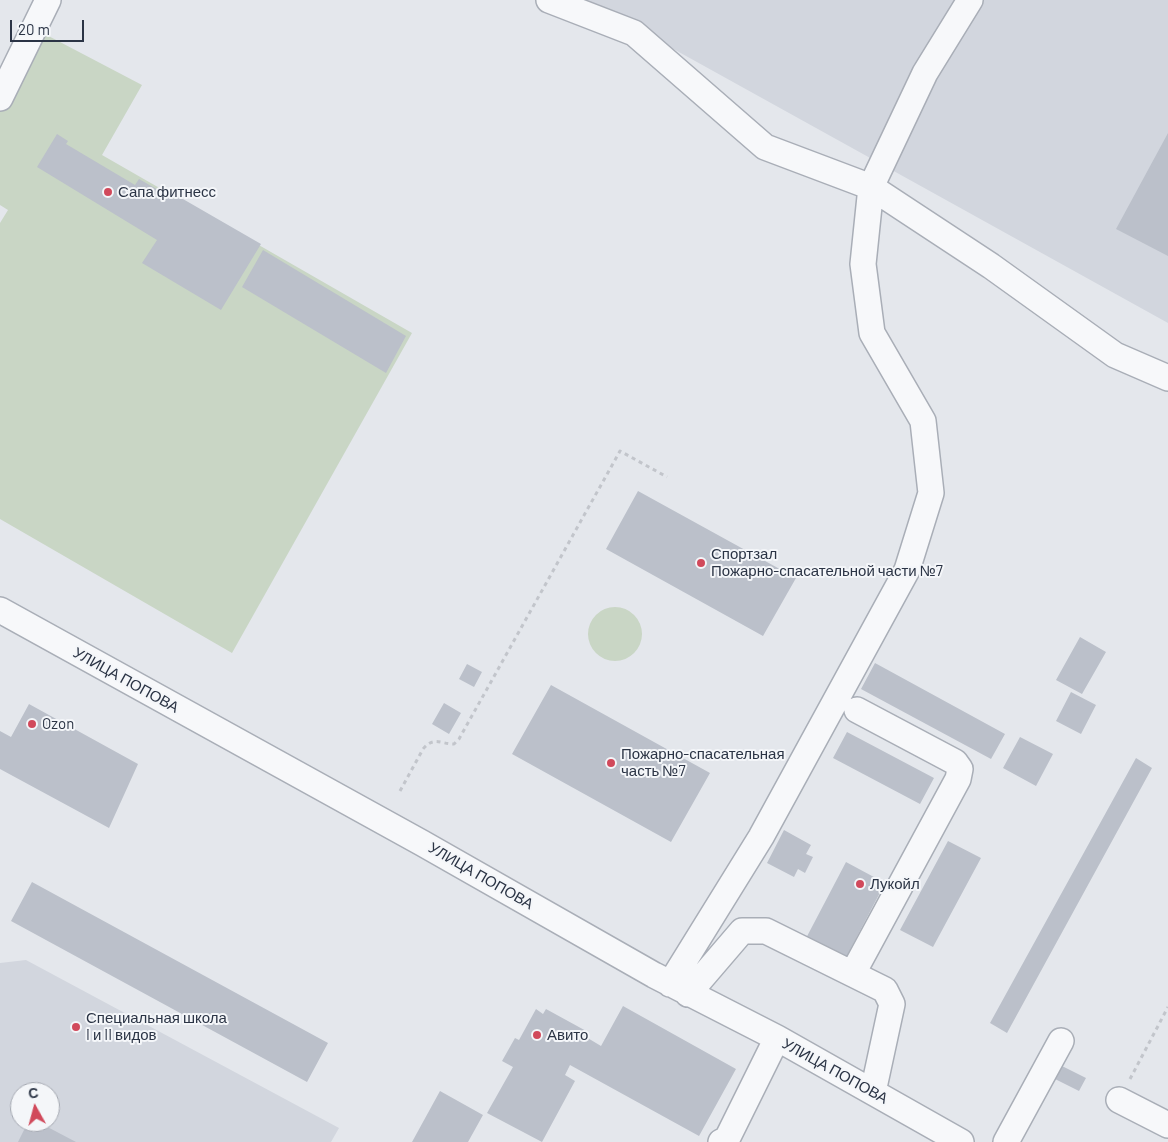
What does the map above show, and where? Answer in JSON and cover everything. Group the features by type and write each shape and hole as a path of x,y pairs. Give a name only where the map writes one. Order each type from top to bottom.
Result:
{"street":[{"path":"0,98 48,0"},
{"path":"549,0 634,33 765,147 871,186 991,266 1115,356 1168,378"},
{"path":"679,989 907,570 932,493 923,421 872,333 863,264 871,186 925,73 970,0"},
{"name":"УЛИЦА ПОПОВА","path":"0,610 422,843 679,989 777,1038 961,1142"},
{"path":"853,974 958,779 960,769 955,762 857,710"},
{"path":"679,989 742,932 766,930 885,990 892,1004 873,1092"},
{"path":"721,1142 727,1139 777,1038"},
{"path":"1006,1142 1061,1041"},
{"path":"1119,1100 1168,1125"}],"path":[{"path":"400,790 428,743 436,741 454,744 460,739 620,451 667,477"},
{"path":"1119,1100 1168,1007"}],"shaded area":[{"path":"585,0 1168,0 1168,323"},
{"name":"Специальная школа I и II видов","path":"26,960 339,1128 331,1142 0,1142 0,963"}],"green space":[{"path":"39,31 142,85 102,155 412,333 232,653 0,519 0,223 8,210 0,205 0,91"},
{"path":"615,607 625,609 634,615 640,624 642,634 640,644 634,653 625,659 615,661 605,659 596,653 590,644 588,634 590,624 596,615 605,609"}],"building":[{"path":"1168,133 1168,256 1116,229"},
{"path":"57,134 68,141 66,144 135,185 139,179 174,199 176,195 261,244 221,310 142,263 157,240 37,167"},
{"path":"263,250 406,336 386,373 242,287"},
{"name":"Спортзал Пожарно-спасательной части №7","path":"638,491 796,578 763,636 606,549"},
{"path":"1080,637 1106,652 1082,694 1056,680"},
{"path":"875,663 1005,734 991,759 861,689"},
{"path":"467,664 482,672 474,687 459,679"},
{"name":"Пожарно-спасательная часть №7","path":"551,685 710,773 671,842 512,754"},
{"path":"1071,692 1096,705 1081,734 1056,721"},
{"path":"444,703 461,713 449,734 432,724"},
{"path":"29,704 138,764 109,828 0,769 0,731 11,737"},
{"path":"847,732 934,778 920,804 833,758"},
{"path":"1020,737 1053,754 1036,786 1003,768"},
{"path":"1136,758 1152,768 1007,1033 990,1023"},
{"path":"784,830 811,845 806,854 813,857 805,873 798,869 794,877 767,863"},
{"path":"948,841 981,858 933,947 900,930"},
{"path":"846,862 885,883 842,965 803,944"},
{"path":"32,882 328,1043 307,1082 11,921"},
{"path":"623,1006 736,1069 699,1136 570,1065 565,1075 575,1081 542,1142 487,1113 513,1067 502,1061 515,1038 519,1040 536,1009 543,1014 546,1009 588,1032 586,1037 601,1046"},
{"path":"1062,1066 1086,1078 1079,1091 1055,1079"},
{"path":"440,1091 483,1115 468,1142 412,1142"},
{"path":"23,1132 57,1132 76,1142 18,1142"}],"place":[{"name":"Сапа фитнесс","path":"108,192"},
{"name":"Спортзал Пожарно-спасательной части №7","path":"701,563"},
{"name":"Ozon","path":"32,724"},
{"name":"Пожарно-спасательная часть №7","path":"611,763"},
{"name":"Лукойл","path":"860,884"},
{"name":"Специальная школа I и II видов","path":"76,1027"},
{"name":"Авито","path":"537,1035"}]}
